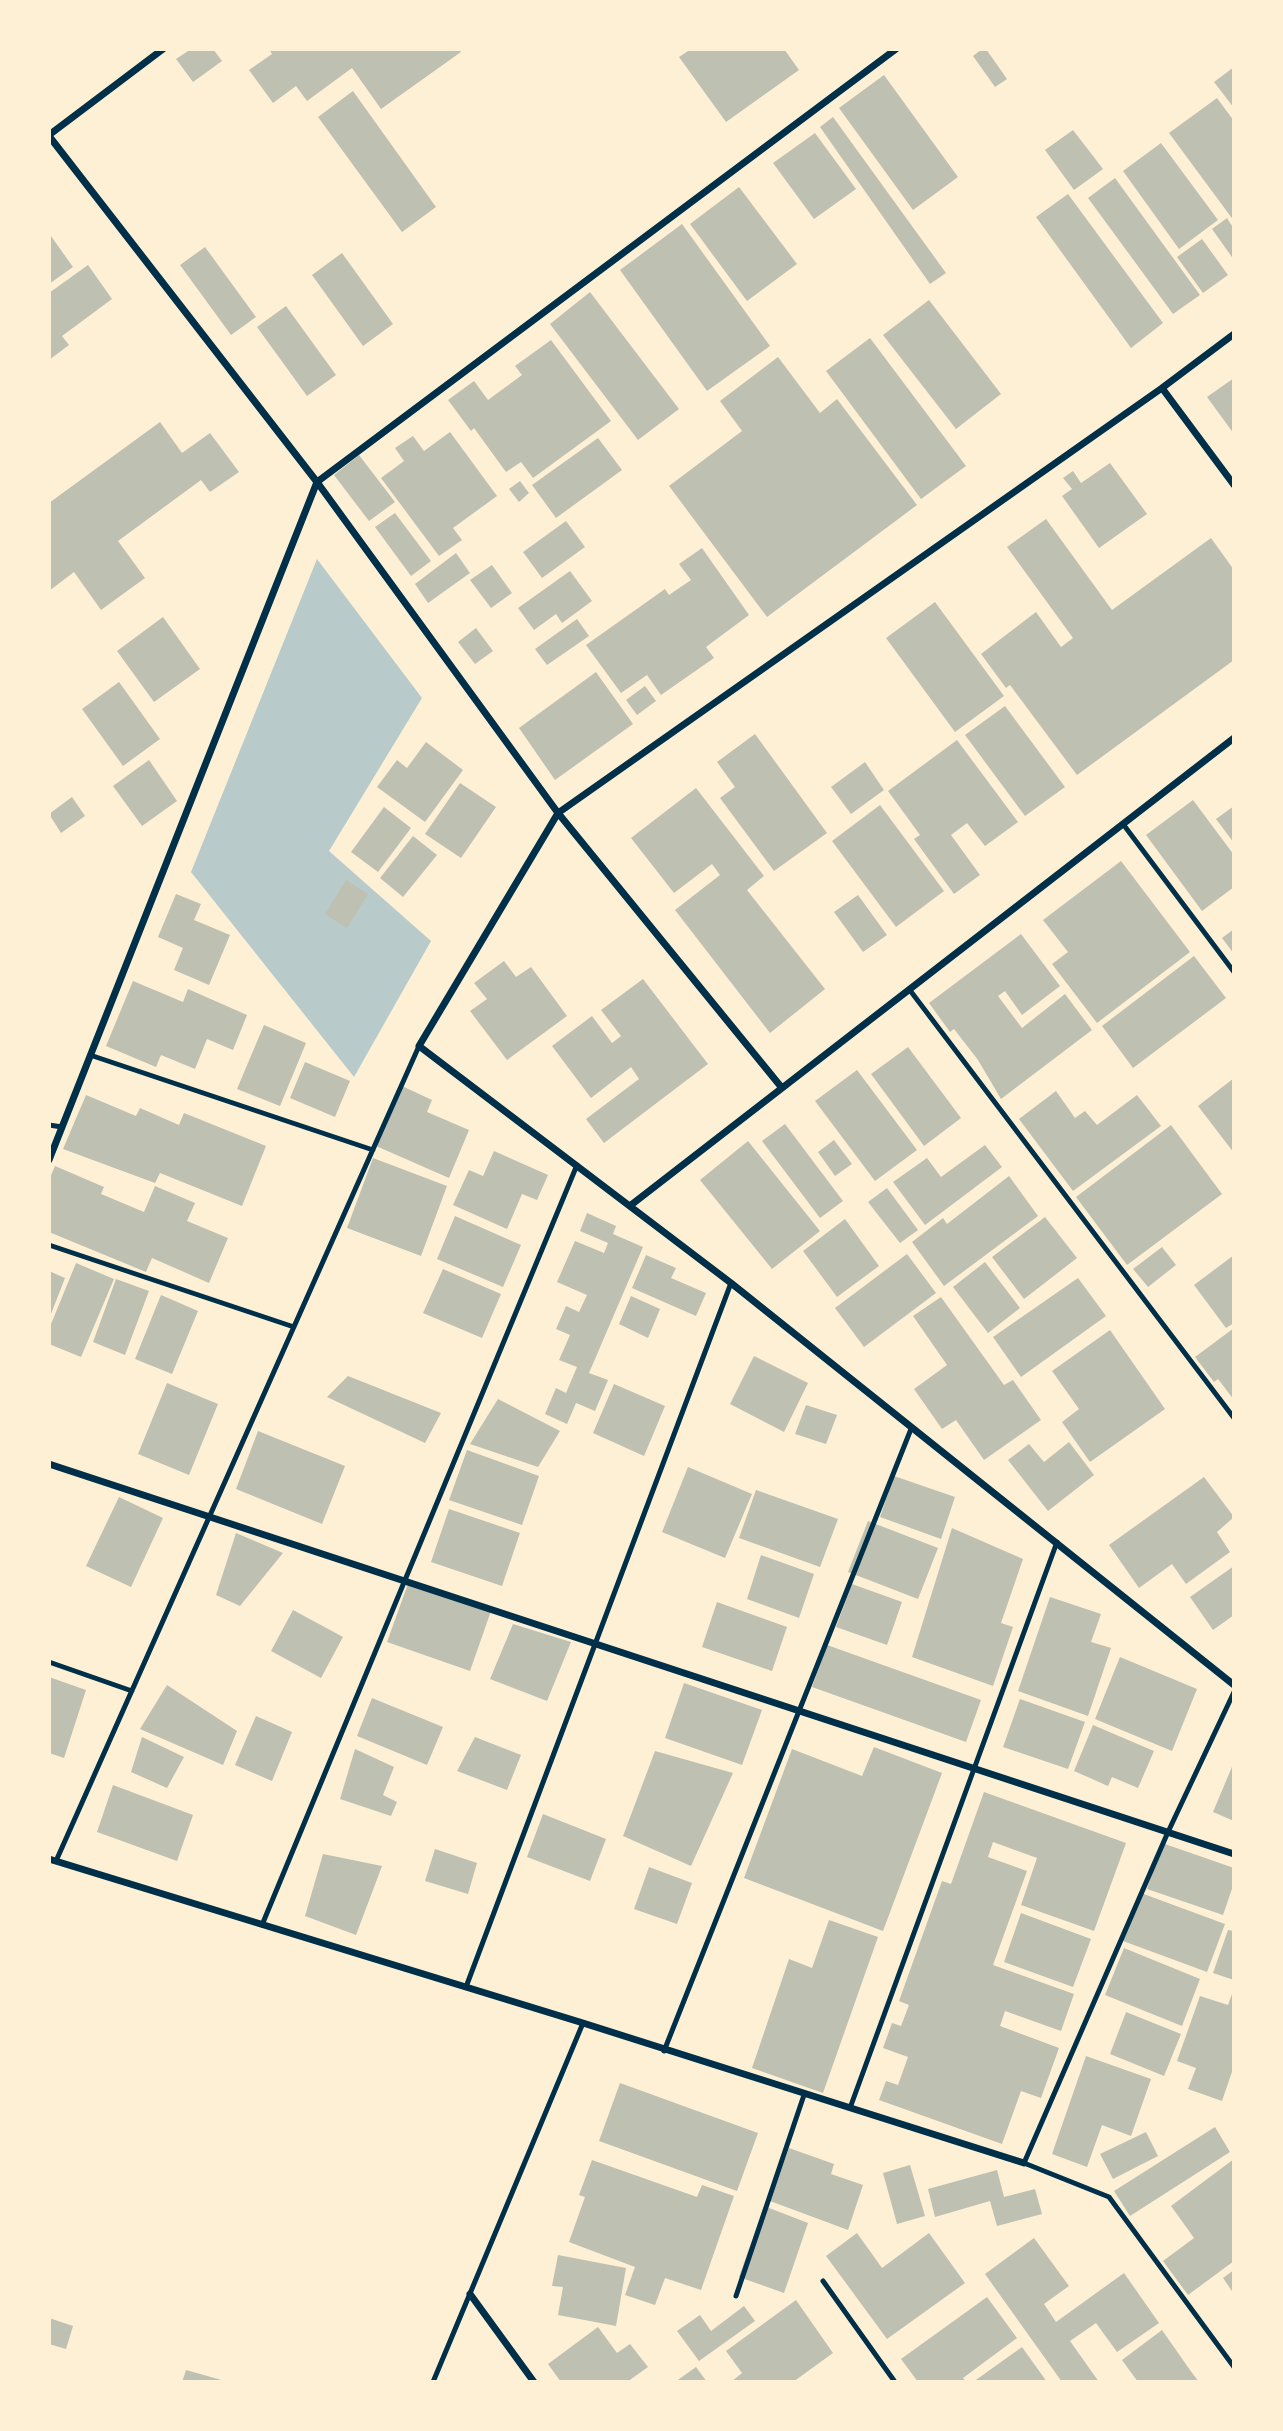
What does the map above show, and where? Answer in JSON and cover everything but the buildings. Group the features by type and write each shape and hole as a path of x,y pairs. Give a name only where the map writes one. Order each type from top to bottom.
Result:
{"street":[{"path":"163,49 49,136 317,482 558,813 782,1088"},
{"path":"49,1160 317,482 896,49"},
{"path":"1234,334 1162,388 558,813 419,1046 731,1283 1234,1685"},
{"path":"1162,388 1234,485"},
{"path":"631,1205 1234,738"},
{"path":"49,1464 1234,1854"},
{"path":"52,1860 465,1989 583,2023 664,2051 1024,2163"},
{"path":"470,2294 534,2382"}],"lane":[{"path":"1123,824 1234,972"},
{"path":"909,989 1234,1418"},
{"path":"52,1860 132,1691 419,1046"},
{"path":"90,1055 373,1150"},
{"path":"49,1125 62,1128"},
{"path":"262,1925 577,1165"},
{"path":"49,1245 294,1327"},
{"path":"465,1989 731,1283"},
{"path":"664,2051 911,1429"},
{"path":"850,2108 1057,1542"},
{"path":"49,1662 132,1691"},
{"path":"1234,1692 1168,1832 1024,2163 1109,2197 1234,2367"},
{"path":"433,2382 583,2023"},
{"path":"736,2296 804,2095"},
{"path":"823,2281 895,2382"}],"shaded area":[{"path":"317,559 422,698 329,851 431,941 354,1077 191,872"}]}
